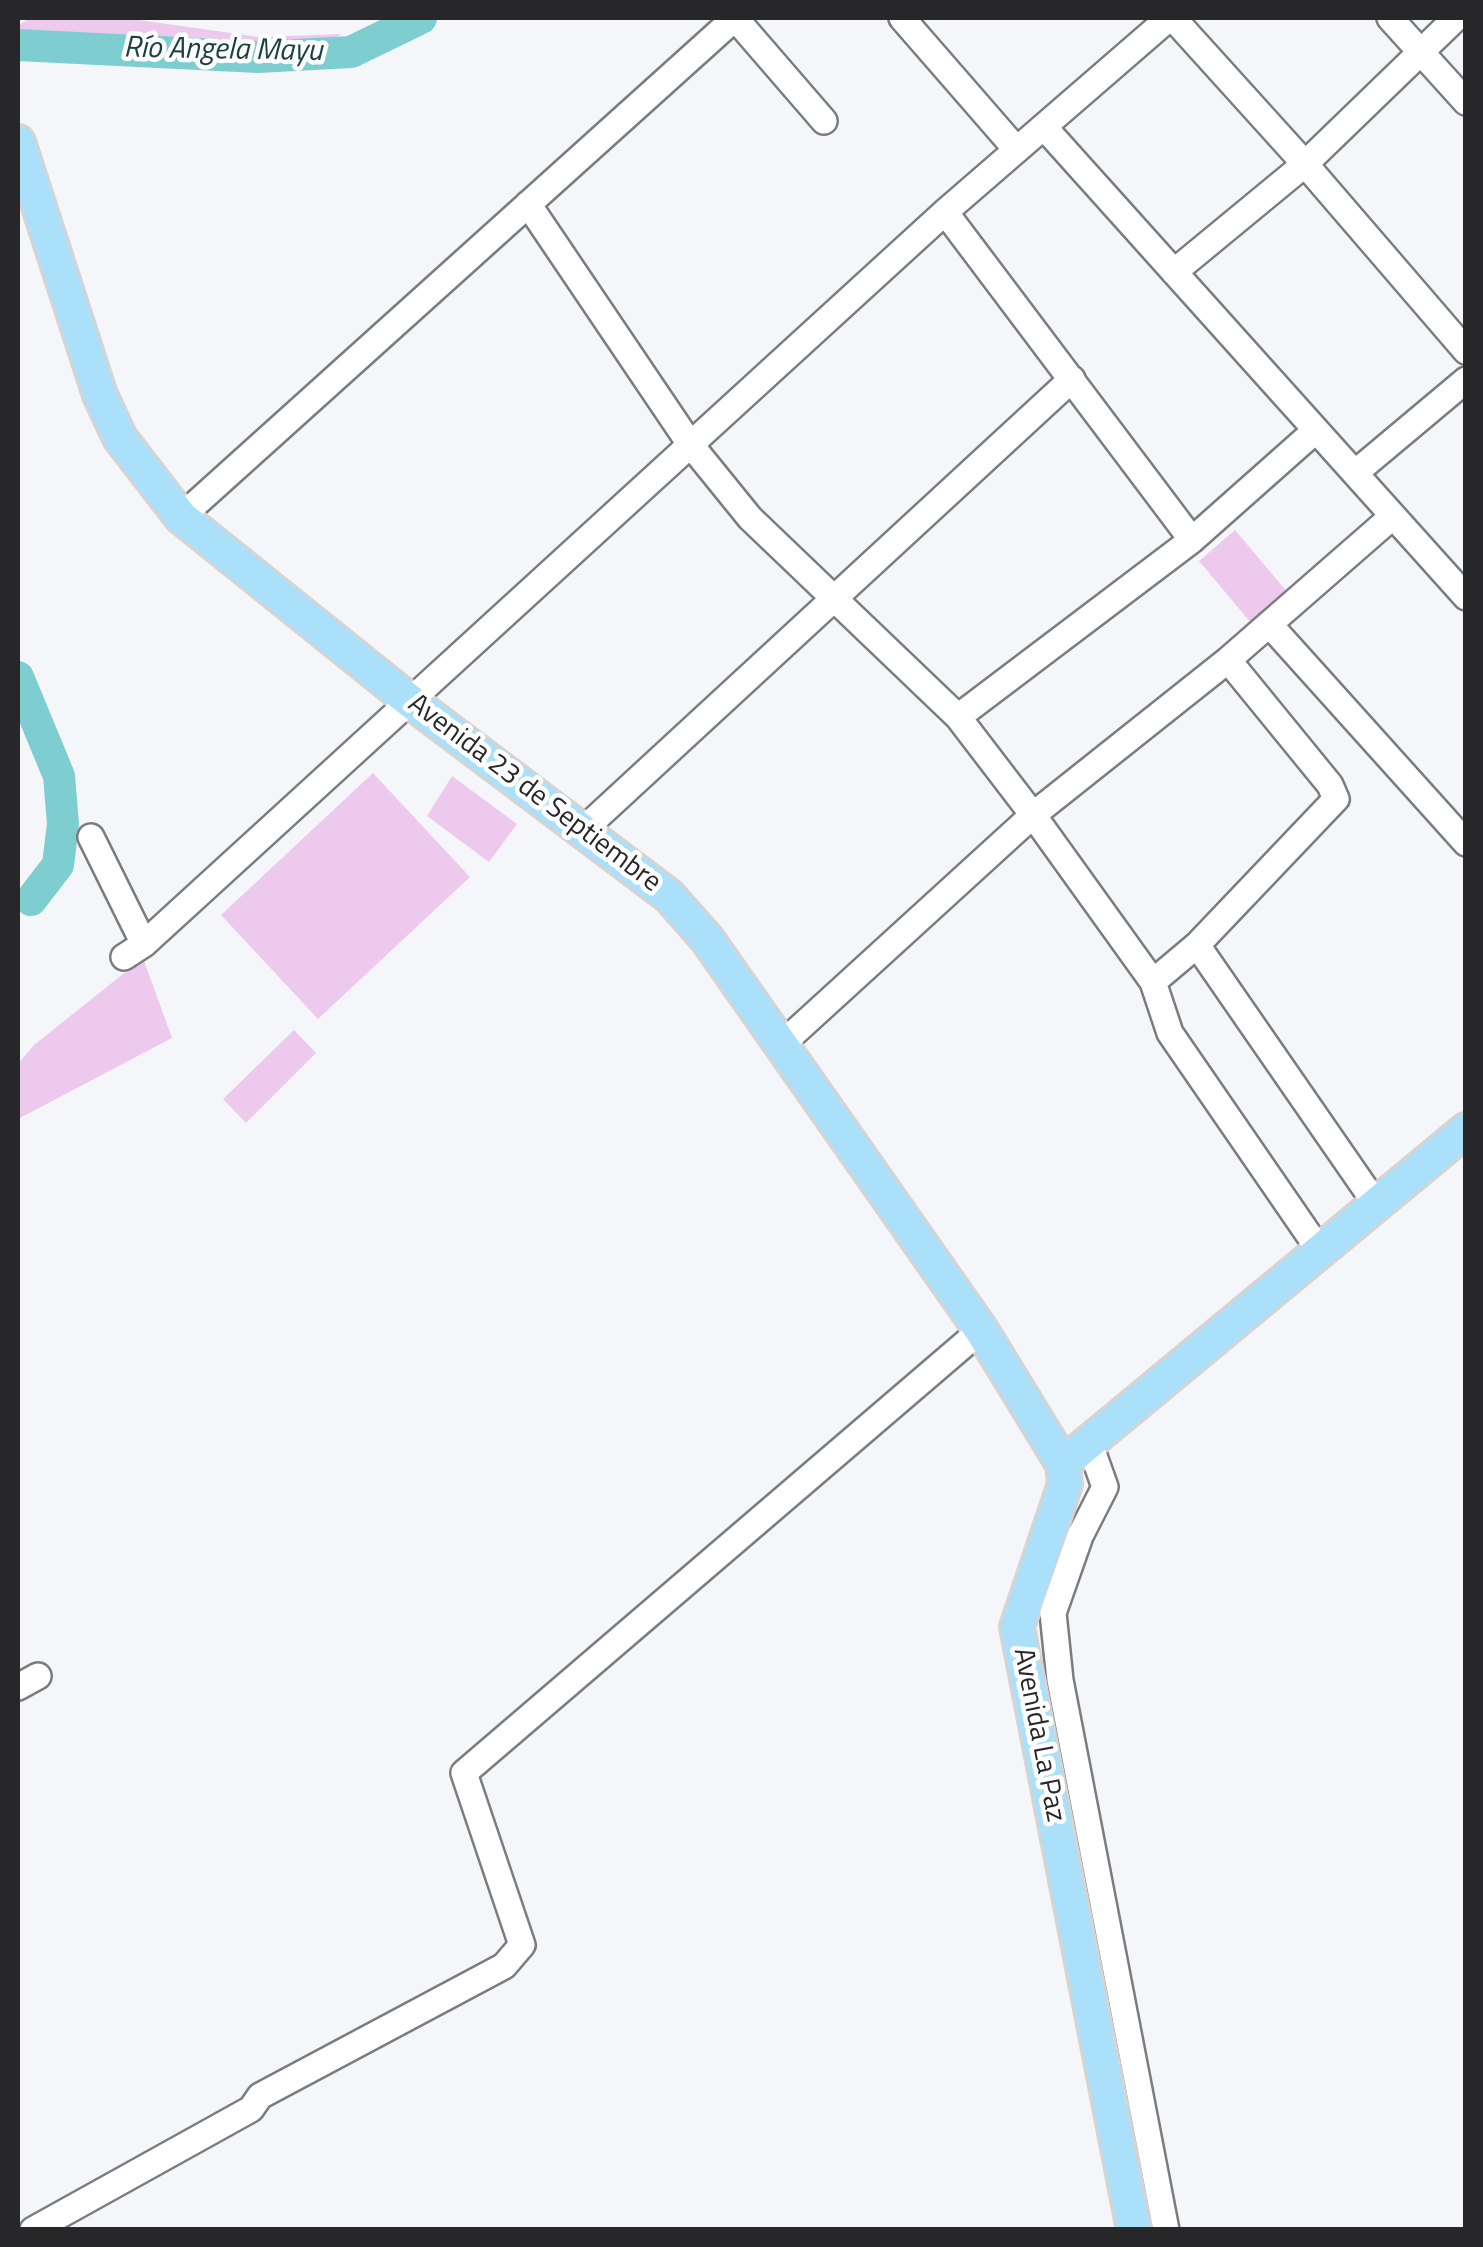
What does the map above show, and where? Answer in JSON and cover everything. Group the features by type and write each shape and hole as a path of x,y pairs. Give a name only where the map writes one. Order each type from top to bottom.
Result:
{"main road":[{"name":"Avenida 23 de Septiembre","path":"18,142 100,395 120,438 181,517 410,701 670,896 707,939 980,1330 1063,1464"},
{"path":"1063,1464 1466,1130"},
{"name":"Avenida La Paz","path":"1063,1464 1064,1484 1017,1627 1134,2230"}],"street":[{"path":"181,517 735,18 824,121"},
{"path":"902,18 1016,149"},
{"path":"91,837 134,951 945,212 1171,18 1466,351"},
{"path":"1390,18 1466,102"},
{"path":"1174,272 1304,164 1456,18"},
{"path":"1044,127 1466,597"},
{"path":"528,204 690,444 750,518 958,717 1153,982 1170,1033 1320,1250"},
{"path":"945,212 1192,540"},
{"path":"582,831 1072,379"},
{"path":"1355,473 1466,380"},
{"path":"958,717 1192,540 1316,430"},
{"path":"782,1044 1032,815 1228,660 1392,516"},
{"path":"1269,624 1466,843"},
{"path":"1153,982 1197,945 1336,799 1330,785 1228,660"},
{"path":"1197,945 1376,1204"},
{"path":"33,2230 252,2109 260,2096 504,1966 522,1945 464,1773 980,1330"},
{"path":"1089,1442 1105,1486 1080,1536 1052,1613 1060,1680 1166,2230"}],"shaded area":[{"path":"31,18 125,18 259,37 342,34 322,44 250,48 18,36 18,25"},
{"path":"1235,530 1288,593 1252,624 1199,561"},
{"path":"373,773 470,877 318,1019 221,915"},
{"path":"452,776 517,824 489,862 427,816"},
{"path":"143,958 172,1038 18,1119 18,1064 34,1045"},
{"path":"294,1030 316,1053 246,1123 223,1099"}],"waterway":[{"name":"Río Angela Mayu","path":"18,45 258,57 351,52 421,18"},
{"name":"Río Angela Mayu","path":"18,677 59,776 63,824 58,865 31,900"}]}
